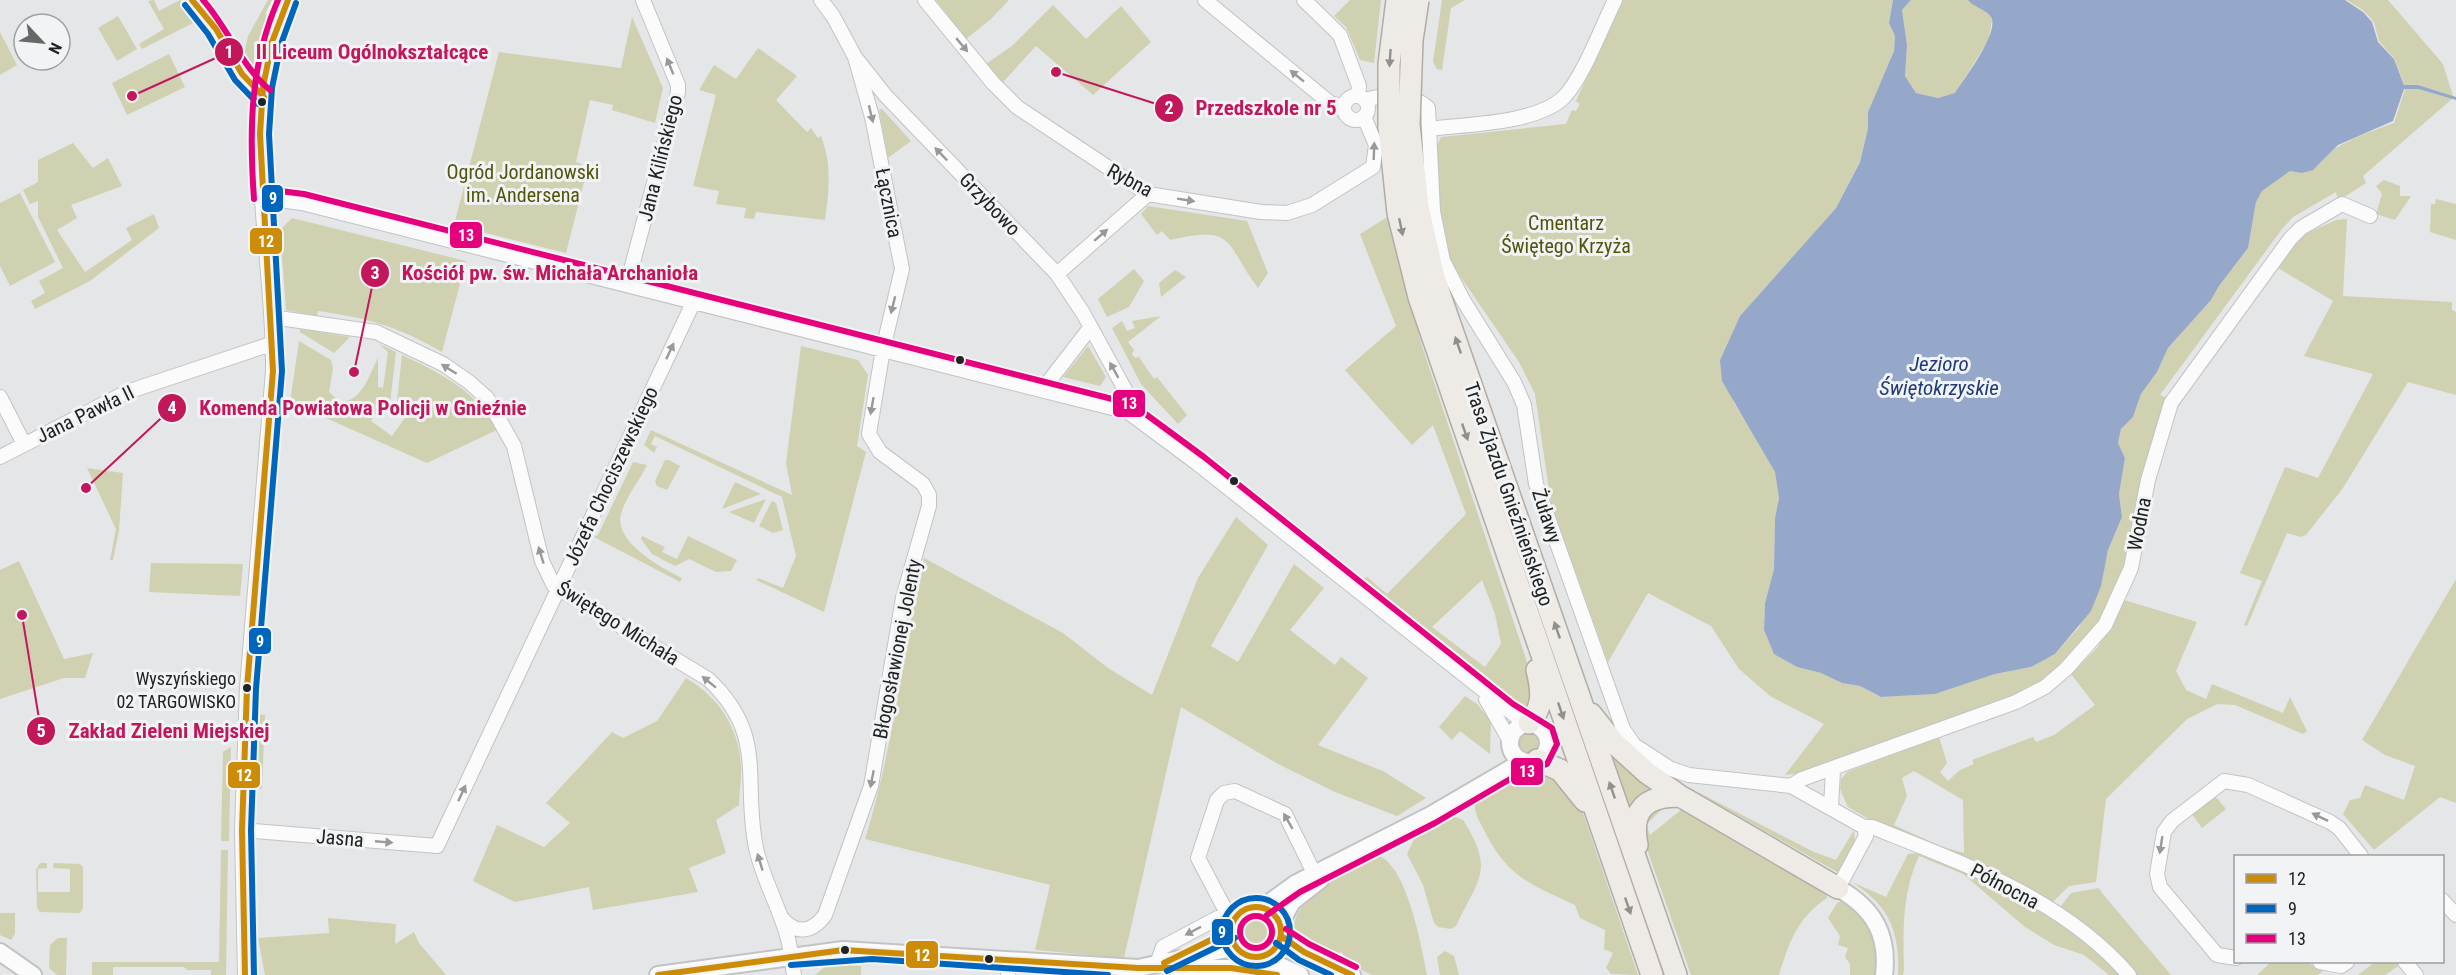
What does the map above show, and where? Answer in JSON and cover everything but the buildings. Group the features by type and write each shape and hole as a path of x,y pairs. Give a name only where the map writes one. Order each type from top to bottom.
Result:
{"main road":[{"name":"Trasa Zjazdu Gnieźnieńskiego","path":"1397,0 1389,64 1409,127 1417,198 1434,278 1676,975"},
{"name":"Trasa Zjazdu Gnieźnieńskiego","path":"1418,0 1410,65 1409,127 1398,213 1419,297 1652,975"},
{"path":"1522,596 1542,690 1538,710 1528,724"},
{"path":"1581,702 1630,760 1680,796 1838,888"},
{"path":"1532,761 1551,764 1568,777 1587,804 1610,852"},
{"path":"1645,885 1636,839 1636,819 1640,809 1653,798 1680,796"}],"street":[{"path":"192,0 215,27 235,68 250,87 264,97"},
{"path":"246,975 242,830 247,688 273,379 274,343 259,155 264,97 273,39 288,0"},
{"name":"Jana Kilińskiego","path":"627,285 678,92 678,85 643,0"},
{"name":"Grzybowo","path":"820,0 833,16 855,57 885,95 1057,274 1143,421"},
{"name":"Rybna","path":"925,0 993,83 1016,106 1103,167 1148,194 1261,212 1287,213 1312,205 1373,167 1377,150 1364,117"},
{"path":"1204,0 1330,103 1340,106 1350,98 1362,98"},
{"path":"1304,0 1340,35 1368,109 1364,117 1358,120 1351,119 1346,114 1345,104"},
{"path":"1409,127 1528,116 1553,106 1573,85 1615,0"},
{"name":"Łącznica","path":"855,57 872,117 902,269 883,349"},
{"name":"Żuławy","path":"1362,98 1380,96 1417,99 1428,108 1409,127 1433,212 1443,261 1463,300 1514,382 1524,405 1536,484 1623,729 1634,745 1660,764 1689,776 1791,786"},
{"path":"1057,274 1148,194"},
{"path":"263,198 302,203 1128,412 1143,421 1478,688 1528,724 1540,727 1548,742 1545,753 1431,815 1314,873 1262,908 1246,909 1161,963"},
{"name":"Wodna","path":"1791,786 1802,779 1833,770 2016,702 2045,687 2080,656 2105,625 2131,568 2148,480 2171,403 2290,239 2301,228 2342,204 2370,216"},
{"name":"Józefa Chociszewskiego","path":"437,846 694,301"},
{"name":"Świętego Michała","path":"272,317 376,332 442,364 469,382 487,398 514,446 542,561 551,581 708,679 724,694 740,719 749,750 753,827 757,850 781,917 794,975"},
{"path":"1043,389 1090,328"},
{"name":"Jana Pawła II","path":"0,457 137,388 274,343"},
{"name":"Błogosławionej Jolenty","path":"781,917 787,924 800,930 808,930 819,923 825,915 858,826 872,786 903,598 929,506 929,495 923,484 880,452 869,434 883,349"},
{"path":"0,397 24,444"},
{"path":"1478,688 1495,712 1515,755 1532,761"},
{"path":"1468,793 1503,759 1515,730 1528,724"},
{"path":"1831,807 1833,770"},
{"path":"2234,958 2217,955 2160,887 2157,874 2164,831 2172,821 2224,781 2248,785 2330,822 2339,828 2360,855"},
{"name":"Północna","path":"1791,786 1864,827 1872,827 1982,872 2043,905 2101,945 2129,975"},
{"path":"1300,975 1259,957 1244,954 1236,947 1233,919 1198,858 1217,800 1224,793 1235,791 1285,814 1314,873"},
{"path":"1864,827 1866,836 1838,888 1863,904 1880,927 1886,955 1884,975"},
{"name":"Jasna","path":"242,830 437,846"},
{"path":"1259,957 1273,950 1292,902 1348,857"},
{"path":"2444,902 2456,915"},
{"path":"1262,908 1275,916 1280,930 1304,952 1352,975"},
{"path":"1128,970 1236,947"},
{"path":"658,975 843,950 1008,967 1128,970 1231,968 1277,975"},
{"path":"0,952 33,975"},
{"path":"2326,963 2342,966 2346,963"},
{"path":"2406,963 2416,975"}],"green space":[{"path":"154,0 159,11 180,0 193,23 142,49 139,44 164,29 148,1"},
{"path":"268,0 272,0 265,14 275,14 254,67 250,71 245,70 239,60 243,58 248,36"},
{"path":"936,0 1009,0 991,19 966,39"},
{"path":"1350,0 1381,0 1374,63 1360,60 1346,27 1334,16"},
{"path":"1442,0 1465,0 1451,8 1442,70 1437,69 1433,62"},
{"name":"Cmentarz Świętego Krzyża","path":"1622,0 1893,0 1889,23 1895,36 1894,51 1868,112 1868,128 1860,161 1836,208 1740,316 1720,360 1734,403 1748,423 1775,472 1779,498 1775,518 1774,569 1765,603 1764,630 1774,653 1797,667 1821,673 1842,683 1860,686 1880,697 1935,694 1995,674 2031,667 2055,654 2079,627 2085,615 2091,611 2100,586 2108,550 2122,517 2119,494 2125,458 2118,443 2121,429 2133,417 2141,394 2157,372 2168,348 2211,300 2248,248 2256,202 2262,191 2290,171 2300,172 2314,168 2341,145 2394,123 2405,89 2418,89 2452,99 2363,176 2366,183 2338,201 2336,192 2293,217 2160,395 2168,398 2158,422 2143,478 2125,569 2109,607 2088,641 2043,683 1811,772 1785,775 1824,724 1770,696 1739,669 1711,626 1648,593 1608,662 1551,504 1535,394 1519,362 1451,263 1440,217 1435,150 1441,137 1566,124 1572,110 1576,111 1580,104 1576,101"},
{"path":"1911,0 1968,0 1990,14 1992,20 1989,39 1955,94 1938,98 1916,93 1905,76 1907,45 1902,10"},
{"path":"2347,0 2388,0 2443,64 2453,96 2418,85 2405,86 2394,58 2379,41 2374,22 2363,10"},
{"path":"1053,5 1086,39 1121,6 1151,42 1093,95 1036,46 1003,82 986,64 1012,46"},
{"path":"118,16 137,49 117,61 98,28"},
{"name":"Ogród Jordanowski im. Andersena","path":"632,17 663,88 655,123 612,110 613,105 590,100 576,162 582,164 585,178 566,253 454,225 499,52 621,68"},
{"path":"0,32 12,55 12,68 0,75"},
{"path":"758,48 797,76 776,100 807,132 811,128 818,138 821,136 828,167 825,220 756,212 754,219 744,218 746,208 716,204 719,191 693,186 716,95 699,90 714,65 736,79"},
{"path":"169,54 185,87 127,115 112,83"},
{"path":"882,109 911,141 888,158 879,110"},
{"path":"73,143 93,168 108,158 122,186 71,205 77,218 57,230 85,272 132,240 126,228 154,214 159,228 90,281 35,309 31,301 45,293 39,281 63,268 38,217 38,201 30,204 23,190 38,182 38,160"},
{"path":"2384,180 2400,186 2400,196 2411,196 2395,220 2376,214 2382,194 2376,186"},
{"path":"20,193 55,262 10,286 0,266 0,203"},
{"path":"2436,199 2456,204 2456,240 2430,232 2431,204 2435,204"},
{"path":"1148,206 1247,221 1268,273 1258,288 1233,249 1218,237 1207,235 1170,240 1162,231 1157,235 1141,214"},
{"path":"1389,216 1423,349 1526,659 1534,700 1528,711 1522,712 1506,704 1472,666 1362,580 1367,577 1387,594 1466,514 1433,425 1412,445 1345,370 1396,326 1360,234","holes":["1482,580 1495,614 1501,644 1485,667 1432,627"]},
{"path":"292,218 466,261 442,352 382,324 318,311 317,316 286,310 280,230"},
{"path":"2347,219 2343,296 2452,302 2452,310 2456,312 2456,395 2408,382 2343,488 2306,535 2301,537 2287,533 2247,626 2244,625 2262,581 2240,573 2285,467 2318,478 2373,374 2304,356 2333,301 2278,268 2301,236 2336,220"},
{"path":"1134,269 1144,281 1129,307 1107,317 1098,299"},
{"path":"1175,270 1186,277 1161,297 1159,283"},
{"path":"1161,316 1128,342 1134,350 1132,354 1135,358 1139,357 1154,379 1157,377 1187,415 1178,424 1141,384 1112,328 1122,321 1127,331 1135,328 1132,321"},
{"path":"300,329 350,337 334,353 300,332"},
{"path":"299,341 331,360 333,368 329,392 340,402 348,401 359,393 378,358 378,387 383,388 388,352 379,344 396,352 389,412 381,407 371,421 392,436 407,415 397,401 402,355 443,376 468,394 489,416 497,430 427,463 290,402"},
{"path":"801,346 858,360 868,375 857,446 866,452 824,612 756,580 758,578 783,588 796,556 782,497 655,436 651,444 657,447 654,453 644,445 651,430 792,495 786,463"},
{"path":"1088,346 1106,377 1100,386 1063,377"},
{"path":"665,460 680,466 667,490 657,486 655,481"},
{"path":"633,462 647,465 621,514 624,535 641,553 682,578 680,582 594,537 598,535"},
{"path":"87,468 123,473 119,531 113,560 110,560 116,529"},
{"path":"735,482 761,494 722,509"},
{"path":"766,499 754,523 729,512"},
{"path":"772,501 776,503 783,530 773,533 759,526"},
{"path":"1236,517 1268,545 1211,646 1238,662 1294,564 1324,588 1290,630 1335,665 1341,657 1368,678 1318,745 1383,771 1426,798 1397,816 1335,792 1278,764 1181,707 1124,958 1035,950 1050,885 865,839 891,735 924,558 1063,633 1108,668 1152,695 1198,578"},
{"path":"642,536 665,547 662,552 677,559 688,536 737,560 731,571 716,572 689,559 675,566 652,554 641,539"},
{"path":"19,561 64,659 93,653 85,678 64,678 0,699 0,570"},
{"path":"151,563 243,564 240,596 149,592"},
{"path":"2456,579 2456,803 2440,797 2374,850 2343,814 2350,800 2360,798 2365,785 2404,800 2415,766 2385,755 2362,740"},
{"path":"2124,600 2197,622 2176,671 2186,690 2206,699 2212,684 2283,713 2290,697 2307,731 2303,734 2235,705 2217,704 2187,719 2106,799 2096,882 2069,886 2052,903 1877,824 1848,807 1840,789 1841,779 1847,772 1939,737 1947,763 1940,772 1948,781 1960,770 1974,764 1972,760 2033,737 2036,742 2054,735 2095,705 2071,674 2097,648","holes":["1914,771 1963,800 1964,853 1940,846 1894,825 1907,796 1902,778"]},
{"path":"686,678 708,694 724,714 736,737 741,764 739,805 716,820 726,853 689,868 698,892 593,910 589,887 515,902 473,881 497,825 544,847 570,823 546,803 612,732 623,738 657,721"},
{"path":"1465,696 1477,704 1491,721 1490,754 1460,731 1452,740 1439,727"},
{"path":"258,714 265,715 262,789 256,789"},
{"path":"1530,730 1539,733 1542,742 1539,751 1530,754 1521,751 1518,742 1521,733"},
{"path":"231,747 229,841 221,841 223,752"},
{"path":"1609,751 1656,788 1630,811"},
{"path":"1543,766 1582,810 1638,975 1611,974 1606,968 1613,953 1604,949 1605,930 1580,918 1575,905 1520,877 1501,858 1477,817 1475,806 1477,798 1512,772"},
{"path":"1686,786 1814,852 1836,860 1854,830 1855,843 1840,872 1837,872"},
{"path":"2215,796 2226,809 2202,828 2192,814"},
{"path":"1667,804 1646,825 1650,835 1682,809 1826,893 1827,898 1801,923 1786,952 1779,975 1691,975 1641,832 1644,816"},
{"path":"1452,816 1463,820 1479,851 1481,863 1477,884 1456,926 1451,929 1438,927 1434,923 1423,885 1407,854 1415,837"},
{"path":"221,850 228,850 226,975 211,975 211,970 187,970 184,967 113,967 113,975 92,975 92,962 219,962"},
{"path":"1921,853 2023,899 2085,940 2124,975 2109,975 2084,955 2054,945 2025,927 1963,874 1919,856 1909,884 1907,898 1904,926 1904,970 1903,975 1898,975 1897,945 1890,921 1875,900 1852,882 1886,897 1908,854"},
{"path":"1379,856 1389,863 1398,875 1405,891 1417,928 1427,975 1372,975 1346,962 1341,951 1337,958 1307,945 1295,931 1298,913 1306,902 1304,899 1365,858"},
{"path":"40,863 47,863 47,868 38,869 38,892 70,892 70,869 53,868 54,863 80,864 83,867 83,908 80,913 40,912 37,907 36,870"},
{"path":"2099,888 2171,975 2135,975 2058,910 2071,893"},
{"path":"1841,901 1852,905 1867,921 1874,942 1877,975 1850,975 1850,964 1845,957 1848,948 1838,945 1840,936 1828,918 1837,903"},
{"path":"0,913 15,913 15,934 11,940 0,935"},
{"path":"1257,914 1269,919 1274,931 1269,943 1257,948 1245,943 1240,931 1245,919"},
{"path":"328,918 396,924 395,944 414,932 419,943 446,975 265,975 258,938 329,933"},
{"path":"58,938 67,938 66,975 57,975 49,968 50,945"},
{"path":"1445,951 1454,956 1459,975 1440,975 1437,957"},
{"path":"2270,963 2307,963 2324,970 2318,975 2257,975"},
{"path":"2374,963 2401,964 2385,975 2358,975"},
{"path":"835,964 861,966 861,975 815,975 826,966"}],"water":[{"name":"Jezioro Świętokrzyskie","path":"1893,0 1911,0 1902,10 1907,45 1905,76 1916,93 1938,98 1955,93 1980,55 1990,33 1991,17 1968,0 2345,0 2363,12 2372,22 2378,42 2394,59 2404,85 2418,85 2456,97 2456,100 2418,89 2404,89 2393,121 2338,145 2313,170 2302,173 2290,171 2262,191 2256,202 2248,248 2211,300 2168,348 2157,372 2141,394 2133,417 2121,429 2118,443 2125,458 2119,494 2122,517 2108,550 2101,586 2091,611 2055,654 2031,667 1995,674 1935,694 1881,697 1860,686 1842,683 1821,673 1797,667 1774,654 1764,630 1765,603 1774,569 1775,518 1779,498 1775,472 1722,381 1720,360 1740,316 1836,208 1860,162 1868,128 1868,112 1894,51 1895,36 1889,23"}],"transit line":[{"name":"12","path":"192,0 216,29 242,74 264,97"},
{"name":"13","path":"203,0 251,70 270,90"},
{"name":"13","path":"254,199 252,123 257,73 262,48 278,0"},
{"name":"12","path":"245,975 242,830 247,688 273,371 260,134 263,87 272,42 288,0"},
{"name":"9","path":"254,975 251,830 256,689 282,371 269,134 272,88 281,44 296,3"},
{"name":"9","path":"185,5 208,34 235,80 258,104"},
{"name":"13","path":"264,189 304,194 1132,404 1204,457 1513,704 1552,728 1557,744 1547,764 1517,775 1435,823 1300,892 1267,915"},
{"name":"9","path":"1256,898 1269,901 1280,908 1287,919 1290,932 1287,945 1280,956 1269,963 1256,966 1243,963 1232,956 1225,945 1222,932 1225,919 1232,908 1243,901 1256,898"},
{"name":"12","path":"1256,907 1274,914 1281,932 1274,950 1256,957 1238,950 1231,932 1238,914 1256,907"},
{"name":"13","path":"1256,916 1267,921 1272,932 1267,943 1256,948 1245,943 1240,932 1245,921 1256,916"},
{"name":"13","path":"1286,929 1309,944 1356,967"},
{"name":"12","path":"1164,963 1231,930"},
{"name":"12","path":"1281,936 1304,952 1352,975"},
{"name":"9","path":"1167,971 1235,938"},
{"name":"9","path":"1276,943 1299,960 1331,975"},
{"name":"12","path":"658,975 843,950 1138,968 1231,968 1277,975"},
{"name":"9","path":"791,965 872,959 1108,975"}],"place":[{"name":"Przedszkole nr 5","path":"1056,72"},
{"name":"II Liceum Ogólnokształcące","path":"132,96"},
{"name":"Kościół pw. św. Michała Archanioła","path":"354,372"},
{"name":"Komenda Powiatowa Policji w Gnieźnie","path":"86,488"},
{"name":"Zakład Zieleni Miejskiej","path":"22,615"},
{"name":"Wyszyńskiego 02 TARGOWISKO","path":"247,688"}]}
